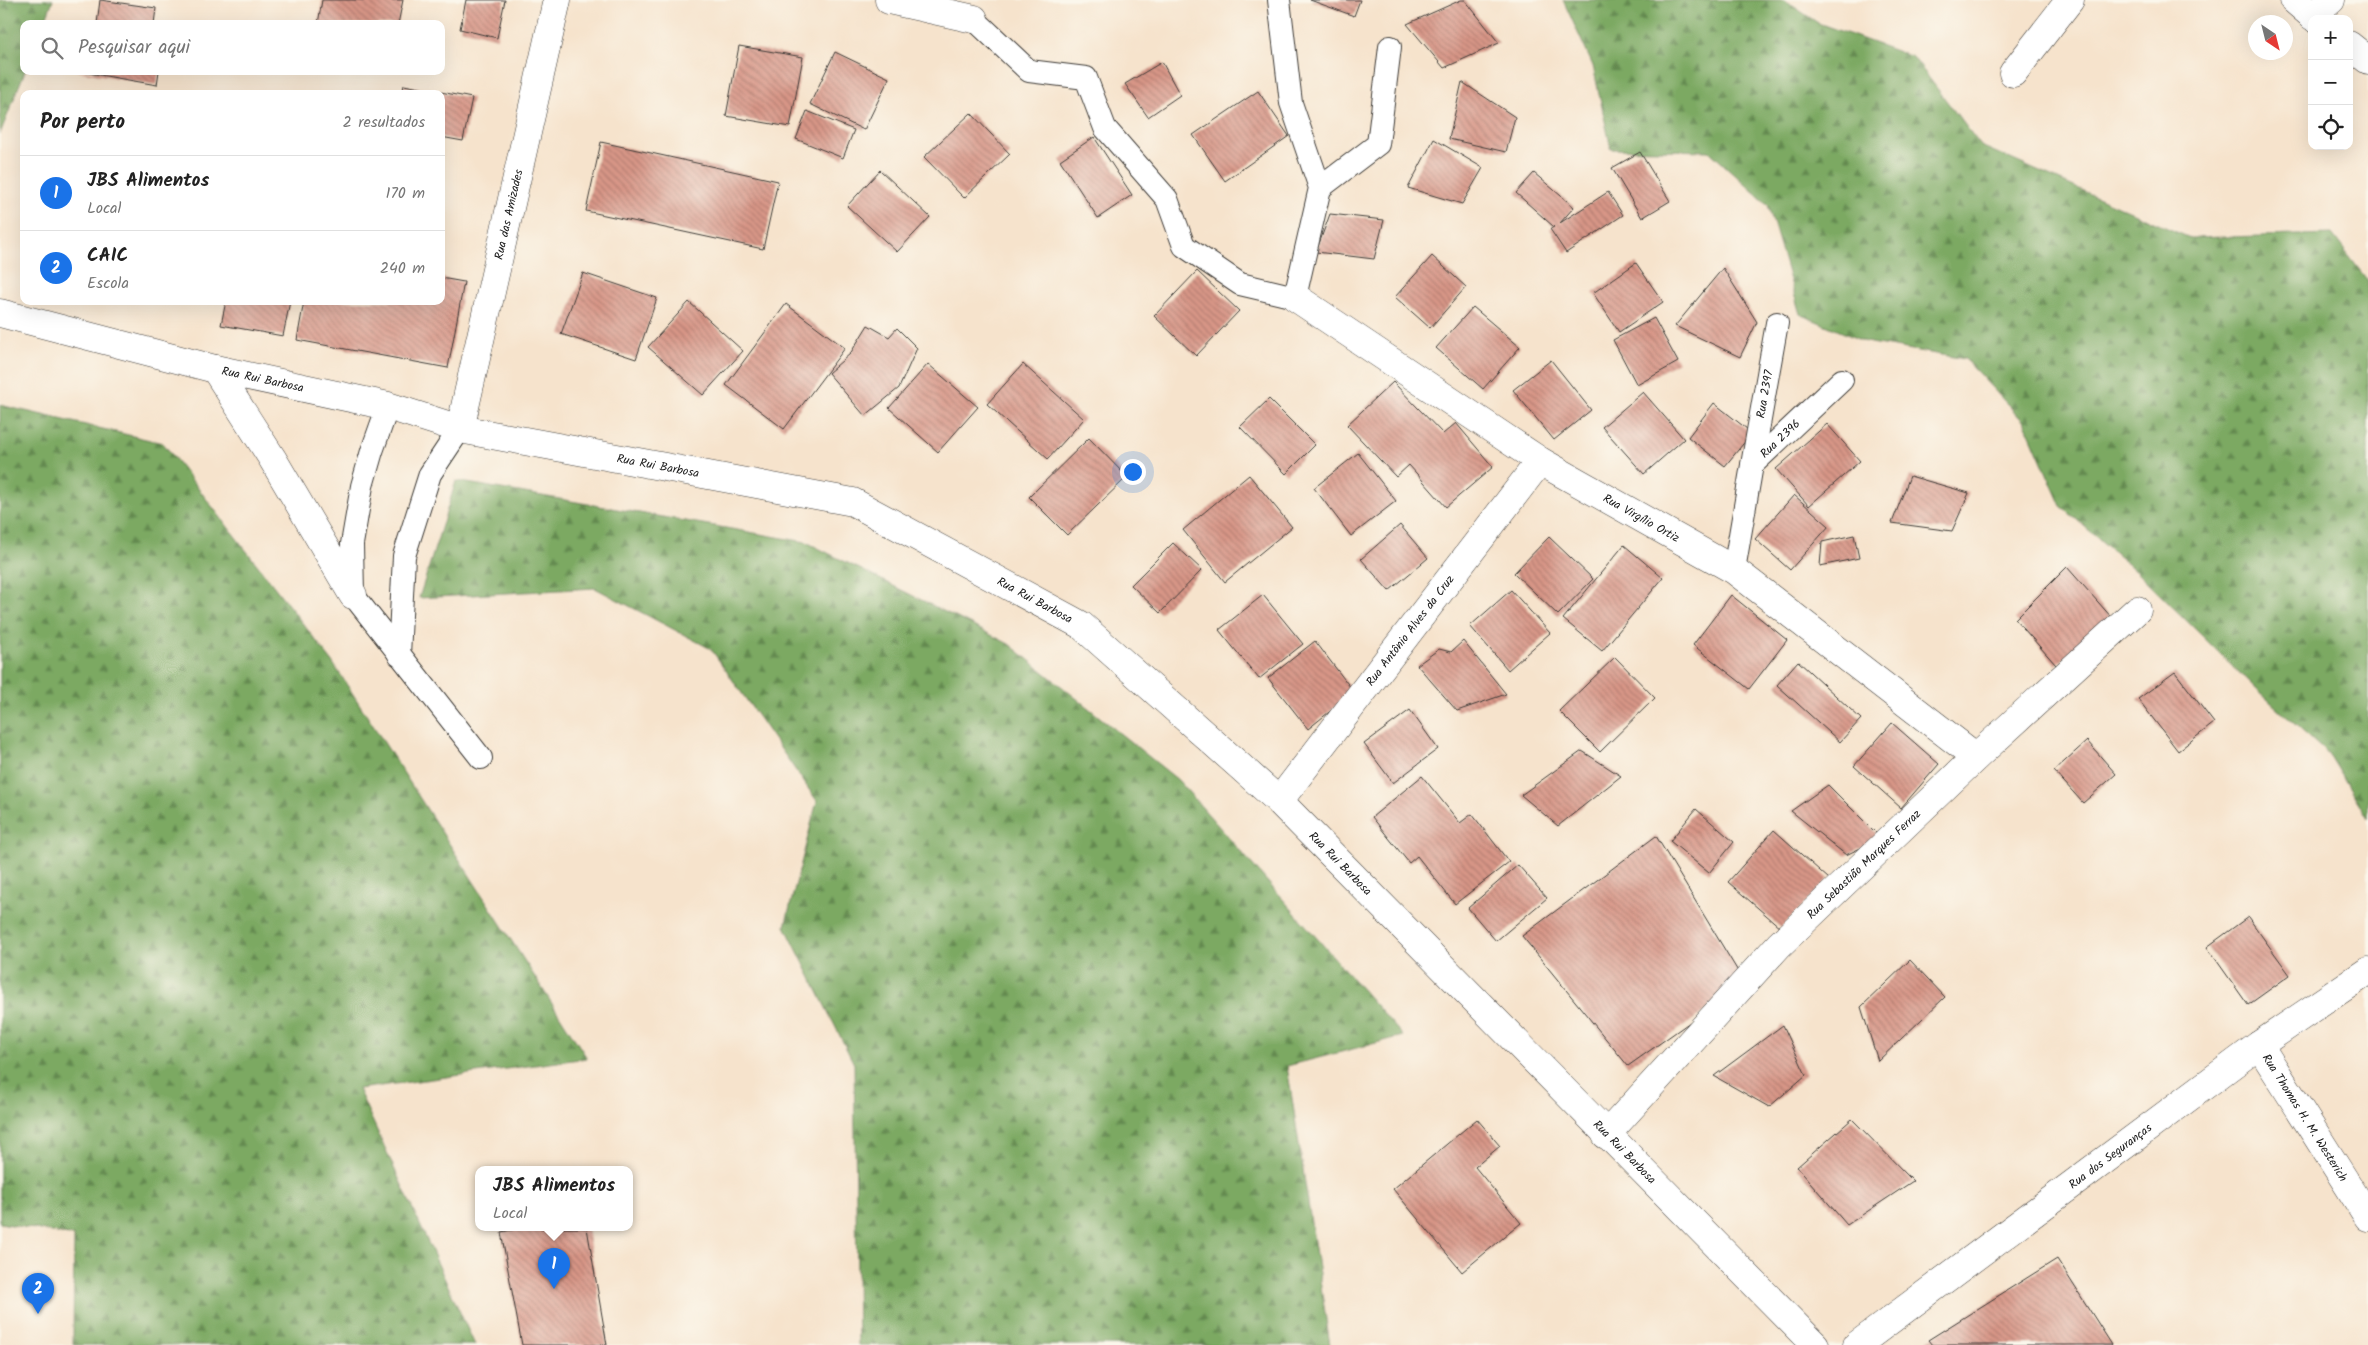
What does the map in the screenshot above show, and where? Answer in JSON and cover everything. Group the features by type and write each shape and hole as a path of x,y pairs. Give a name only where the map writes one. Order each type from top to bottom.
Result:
{"street":[{"name":"Rua das Amizades","path":"460,429 557,0"},
{"path":"889,0 974,19"},
{"path":"2013,73 2070,0"},
{"path":"2353,48 2368,60"},
{"name":"Rua Virgílio Ortiz","path":"1295,297 1540,461 1734,570 1976,757"},
{"name":"Rua Rui Barbosa","path":"0,313 215,369 388,406 460,429 853,502 1081,625 1279,801 1815,1345"},
{"path":"215,369 272,458 353,595"},
{"name":"Rua Antônio Alves da Cruz","path":"1279,801 1540,461"},
{"name":"Rua Sebastião Marques Ferraz","path":"1606,1134 1779,945 1976,757 2137,610"},
{"name":"Rua dos Seguranças","path":"1857,1345 2260,1045 2368,971"},
{"name":"Rua Thomas H. M. Westerich","path":"2260,1045 2368,1216"}],"lane":[{"path":"974,19 1029,71 1086,78 1106,128 1167,200 1184,246 1240,284 1295,297 1320,188 1291,102 1279,0"},
{"path":"1320,188 1378,144 1390,47"},
{"name":"Rua 2397","path":"1752,465 1777,323"},
{"name":"Rua 2396","path":"1734,570 1752,465 1842,380"},
{"path":"388,406 362,486 352,544 353,595 481,758"},
{"path":"399,655 404,556 430,474 460,429"}],"green space":[{"path":"0,0 53,0 46,20 20,20 20,75 23,75 0,134"},
{"path":"1563,0 1784,0 1818,23 1913,57 1981,146 2190,238 2332,234 2368,281 2368,818 2330,756 2256,689 2136,571 2061,506 2025,423 1965,359 1865,342 1800,314 1768,205 1709,151 1611,149 1593,66"},
{"path":"0,405 163,443 331,660 587,1058 358,1089 475,1345 73,1345 74,1236 0,1223"},
{"path":"456,481 806,542 1009,644 1178,780 1403,1036 1287,1066 1330,1345 858,1345 854,1064 785,926 817,801 711,649 595,588 419,598"}],"building":[{"path":"100,0 156,8 154,20 98,20"},
{"path":"322,0 403,0 399,20 319,20"},
{"path":"466,0 505,0 497,38 460,29"},
{"path":"1310,0 1360,0 1354,16"},
{"path":"1461,0 1465,0 1499,43 1444,68 1407,24"},
{"path":"739,46 803,57 790,127 726,116"},
{"path":"835,52 889,78 864,130 810,104"},
{"path":"1162,62 1180,95 1148,117 1125,84"},
{"path":"100,75 158,75 157,85"},
{"path":"1462,82 1515,117 1506,152 1449,139"},
{"path":"404,85 430,90 403,90"},
{"path":"1258,91 1289,136 1225,181 1193,135"},
{"path":"445,93 472,98 463,141 445,138"},
{"path":"807,111 854,130 843,158 796,139"},
{"path":"971,113 1010,154 964,198 924,157"},
{"path":"1094,137 1132,195 1098,218 1060,160"},
{"path":"1434,139 1483,168 1462,204 1408,188"},
{"path":"601,142 778,181 763,249 586,211"},
{"path":"1640,152 1670,201 1642,218 1612,168"},
{"path":"880,170 930,217 897,252 847,206"},
{"path":"1534,173 1574,207 1560,223 1608,192 1623,215 1566,253 1550,229 1554,227 1516,193"},
{"path":"1330,214 1384,220 1374,259 1316,252"},
{"path":"1432,256 1466,287 1430,328 1395,297"},
{"path":"1636,263 1663,302 1619,332 1593,293"},
{"path":"1723,268 1757,322 1740,357 1675,326"},
{"path":"1197,271 1239,311 1196,356 1154,316"},
{"path":"583,273 657,298 636,359 561,334"},
{"path":"445,279 464,282 448,368 297,340 303,305 445,305"},
{"path":"689,302 743,351 703,395 648,347"},
{"path":"786,304 845,348 784,429 726,385"},
{"path":"225,305 289,305 283,336 221,325"},
{"path":"1473,307 1520,347 1483,389 1436,348"},
{"path":"1654,318 1678,362 1637,385 1613,340"},
{"path":"868,325 889,337 897,328 917,348 899,388 865,416 828,373 850,354"},
{"path":"1551,360 1591,410 1554,440 1513,390"},
{"path":"928,364 978,407 938,452 889,408"},
{"path":"1023,364 1084,419 1048,459 987,404"},
{"path":"1393,382 1443,434 1456,423 1493,467 1446,507 1409,465 1396,477 1347,425"},
{"path":"1643,392 1684,439 1644,474 1602,427"},
{"path":"1269,399 1315,445 1286,474 1240,427"},
{"path":"1714,403 1752,433 1725,466 1688,437"},
{"path":"1827,424 1860,461 1809,506 1776,469"},
{"path":"1089,438 1127,477 1067,535 1029,497"},
{"path":"1358,453 1396,501 1351,536 1314,488"},
{"path":"1249,475 1292,527 1225,582 1183,530"},
{"path":"1910,476 1969,493 1952,531 1892,523"},
{"path":"1794,495 1829,526 1790,570 1755,539"},
{"path":"1400,525 1428,558 1389,591 1361,559"},
{"path":"1854,535 1859,558 1820,566 1822,542"},
{"path":"1549,537 1593,579 1558,615 1514,573"},
{"path":"1173,543 1202,570 1160,613 1131,585"},
{"path":"1624,545 1663,578 1602,651 1563,619"},
{"path":"2067,567 2113,619 2056,665 2015,619"},
{"path":"1511,590 1550,633 1508,670 1470,626"},
{"path":"1263,595 1303,644 1259,679 1219,630"},
{"path":"1731,595 1787,640 1749,689 1693,645"},
{"path":"1315,641 1354,692 1308,729 1268,678"},
{"path":"1463,641 1506,694 1457,711 1417,665 1439,649 1451,652"},
{"path":"1615,657 1655,698 1600,752 1559,711"},
{"path":"1798,661 1861,719 1840,742 1777,685"},
{"path":"2175,672 2214,723 2178,751 2138,699"},
{"path":"1410,710 1438,749 1393,783 1364,744"},
{"path":"1892,723 1939,764 1901,808 1854,766"},
{"path":"2087,741 2116,774 2083,803 2054,771"},
{"path":"1582,751 1621,776 1558,826 1521,795"},
{"path":"1422,776 1460,823 1472,814 1509,862 1455,904 1417,856 1409,863 1372,817"},
{"path":"1828,785 1881,838 1846,855 1791,811"},
{"path":"1696,809 1734,842 1709,873 1670,841"},
{"path":"1774,830 1829,879 1781,928 1728,882"},
{"path":"1656,836 1745,983 1628,1066 1522,936"},
{"path":"1518,865 1547,898 1496,941 1468,908"},
{"path":"2248,917 2290,975 2248,1005 2207,947"},
{"path":"1910,960 1945,997 1878,1061 1861,1007"},
{"path":"1783,1025 1806,1075 1769,1107 1714,1076"},
{"path":"1477,1119 1500,1146 1475,1167 1521,1223 1462,1272 1393,1189"},
{"path":"1852,1119 1913,1181 1847,1225 1797,1167"},
{"path":"588,1231 607,1345 522,1345 501,1232"},
{"path":"2057,1259 2112,1345 1932,1345 1928,1340"}],"place":[{"name":"JBS Alimentos","path":"554,1289"},
{"name":"CAIC","path":"38,1314"}]}
